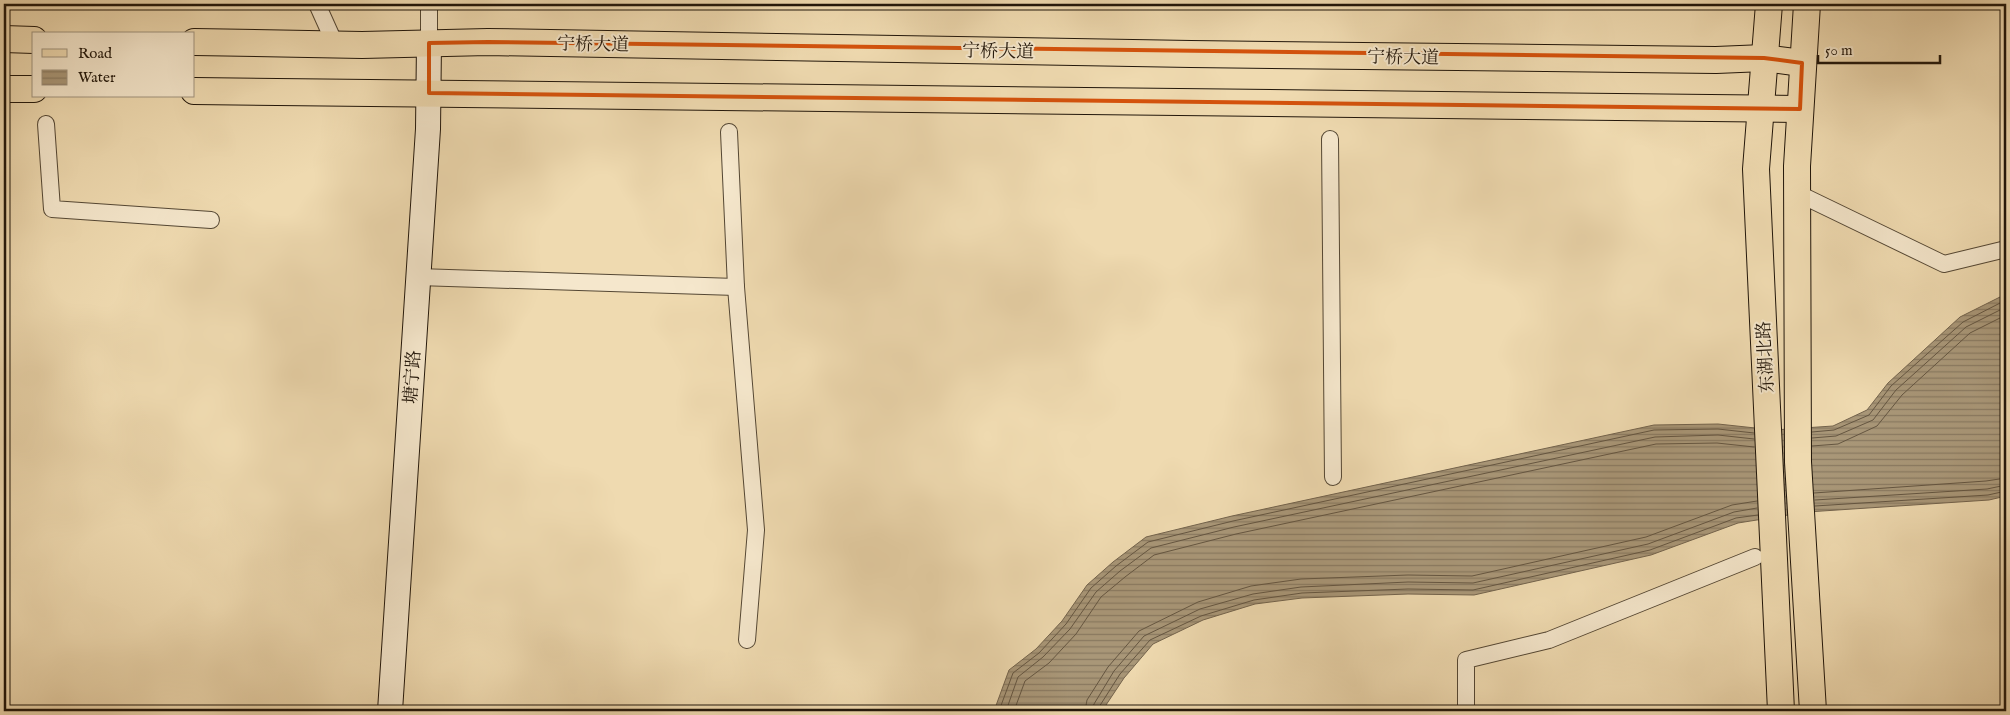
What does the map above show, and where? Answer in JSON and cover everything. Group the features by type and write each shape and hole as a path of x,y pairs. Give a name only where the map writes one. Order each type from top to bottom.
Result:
{"main road":[{"name":"东湖北路","path":"1769,4 1756,169 1767,405 1764,556 1781,711"},
{"name":"东湖北路","path":"1807,4 1802,63 1797,193 1798,462 1805,553 1813,711"},
{"path":"4,39 32,40"},
{"name":"宁桥大道","path":"195,42 335,44 488,42 1171,54 1716,60 1764,58 1802,63"},
{"path":"4,89 32,89"},
{"path":"195,90 1800,109"}],"street":[{"path":"317,4 335,44"},
{"path":"429,4 429,43"},
{"name":"塘宁路","path":"390,711 429,92 429,43"},
{"path":"46,124 52,209 211,220"},
{"path":"729,132 736,287 756,530 747,640"},
{"path":"1330,139 1333,478"},
{"path":"1797,193 1944,264 2006,249"},
{"path":"418,277 736,287"},
{"path":"1466,711 1466,660 1549,640 1764,556"}],"highlighted area":[{"path":"488,42 1764,58 1802,63 1800,109 429,93 429,43"}],"water":[{"path":"2006,294 2006,496 1989,500 1807,512 1738,523 1651,555 1474,595 1408,594 1302,598 1255,604 1203,620 1153,644 1124,678 1102,711 994,711 1009,670 1036,649 1062,621 1087,585 1146,537 1232,516 1654,425 1718,424 1774,430 1833,426 1867,410 1888,383 1960,317"}]}
